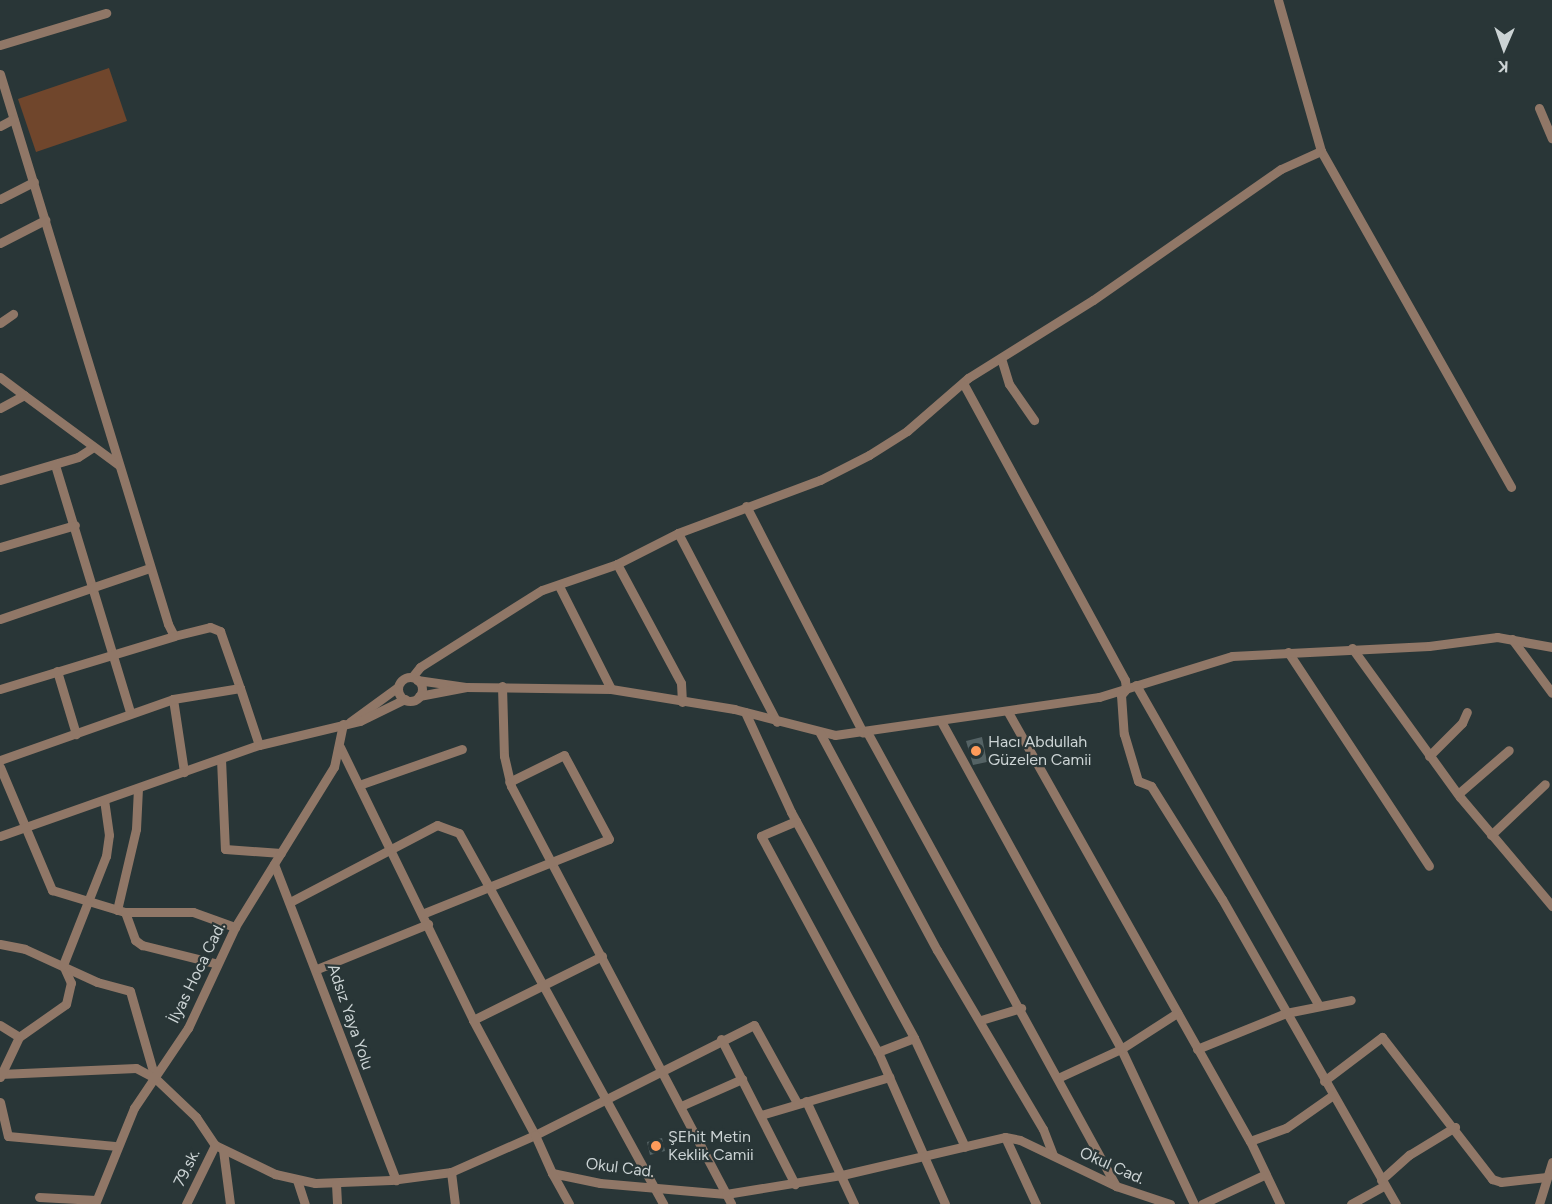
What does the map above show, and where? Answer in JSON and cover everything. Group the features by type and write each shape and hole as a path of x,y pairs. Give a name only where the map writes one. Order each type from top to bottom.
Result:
{"street":[{"path":"1278,0 1321,151 1511,487"},
{"path":"0,45 106,13"},
{"path":"0,74 5,108 14,119 150,568 174,636"},
{"path":"1539,108 1552,138"},
{"path":"0,126 14,119"},
{"path":"419,696 415,679 420,667 520,603 617,564 678,533 820,480 869,455 907,431 963,383 1281,169 1321,151"},
{"path":"0,199 34,182"},
{"path":"0,243 45,220"},
{"path":"0,323 13,314"},
{"path":"1001,358 1009,384 1034,420"},
{"path":"0,377 92,448 119,465"},
{"path":"963,383 1131,687 1319,1006"},
{"path":"0,408 24,396"},
{"path":"0,480 55,465 92,448"},
{"path":"55,465 94,587 130,712"},
{"path":"746,506 865,733 1021,1008 1116,1186"},
{"path":"0,547 75,525"},
{"path":"678,533 777,722"},
{"path":"617,564 681,683 682,702"},
{"path":"0,619 150,568"},
{"path":"559,586 611,688"},
{"path":"0,689 210,627 220,631 259,745"},
{"path":"0,836 259,745 346,723 405,699 466,687 611,688 745,712 820,732 865,733 1008,712 1131,687 1232,656 1429,645 1477,638 1512,639 1552,647"},
{"path":"1512,639 1552,693"},
{"path":"1352,648 1458,794 1552,906"},
{"path":"1288,652 1429,866"},
{"path":"57,671 76,734"},
{"path":"346,723 398,687 415,679 466,687"},
{"path":"502,686 509,782 731,1204"},
{"path":"398,687 405,699"},
{"path":"1131,687 1121,695 1124,734 1138,781 1151,786 1396,1204"},
{"path":"0,760 76,734 130,712 173,699 240,688"},
{"path":"173,699 184,772"},
{"path":"745,712 796,821 914,1038 965,1148"},
{"path":"1008,712 1250,1141 1264,1175 1280,1204"},
{"path":"1429,756 1462,723 1467,712"},
{"name":"İlyas Hoca Cad.","path":"96,1202 115,1146 188,1028 215,963 234,927 334,767 346,723"},
{"path":"942,723 1121,1048 1194,1204"},
{"path":"820,732 937,950 981,1020 1053,1155"},
{"path":"340,747 392,847 473,1020 536,1135 552,1173 569,1204"},
{"path":"359,785 462,749"},
{"path":"1458,794 1509,750"},
{"path":"422,914 553,864 609,839 564,755 509,782"},
{"path":"221,759 225,849 281,853"},
{"path":"0,766 22,828 52,890 88,904 121,911 193,912 234,927"},
{"path":"1491,835 1545,784"},
{"path":"138,788 136,829 121,911 138,943 215,963"},
{"path":"104,800 109,835 106,856 63,965 71,984 66,1004 19,1037 1,1075 136,1068 155,1078 196,1117 219,1147 230,1204"},
{"path":"796,821 761,836 878,1052 945,1204"},
{"path":"290,902 432,827 448,825 462,836 663,1204"},
{"name":"Adsız Yaya Yolu","path":"274,864 317,969 370,1122 396,1180"},
{"path":"317,969 428,924"},
{"path":"0,944 25,949 97,982 130,991 155,1078"},
{"path":"473,1020 602,956"},
{"path":"1197,1049 1286,1013 1351,1000"},
{"path":"981,1020 1021,1008"},
{"path":"1059,1077 1121,1048 1177,1013"},
{"path":"0,1024 19,1037"},
{"path":"219,1147 297,1180 336,1184 396,1180 452,1172 536,1135 604,1096 754,1025 842,1175 854,1204"},
{"path":"1324,1081 1382,1037 1455,1127 1494,1181 1547,1177"},
{"path":"878,1052 914,1038"},
{"path":"721,1039 795,1184"},
{"path":"761,1115 889,1077"},
{"path":"681,1106 742,1079"},
{"path":"1250,1141 1287,1128 1333,1095"},
{"path":"0,1102 8,1136 115,1146"},
{"path":"1351,1204 1383,1183 1409,1155 1455,1127"},
{"path":"1005,1137 1036,1204"},
{"name":"Okul Cad.","path":"552,1173 655,1188 726,1194 842,1175 1005,1137 1053,1155 1116,1186 1165,1204"},
{"name":"79.sk.","path":"186,1204 219,1147"},
{"path":"1539,1204 1552,1162"},
{"path":"452,1172 455,1204"},
{"path":"1202,1204 1264,1175"},
{"path":"297,1180 305,1204"},
{"path":"336,1184 337,1204"},
{"path":"39,1197 96,1202"}],"shaded area":[{"path":"109,68 127,121 36,152 18,99"}],"building":[{"name":"Hacı Abdullah Güzelen Camii","path":"982,737 987,762 973,765 966,741"},
{"name":"ŞEhit Metin Keklik Camii","path":"662,1138 665,1151 650,1155 647,1142"}],"place":[{"name":"Hacı Abdullah Güzelen Camii","path":"976,751"},
{"name":"ŞEhit Metin Keklik Camii","path":"656,1146"}]}
